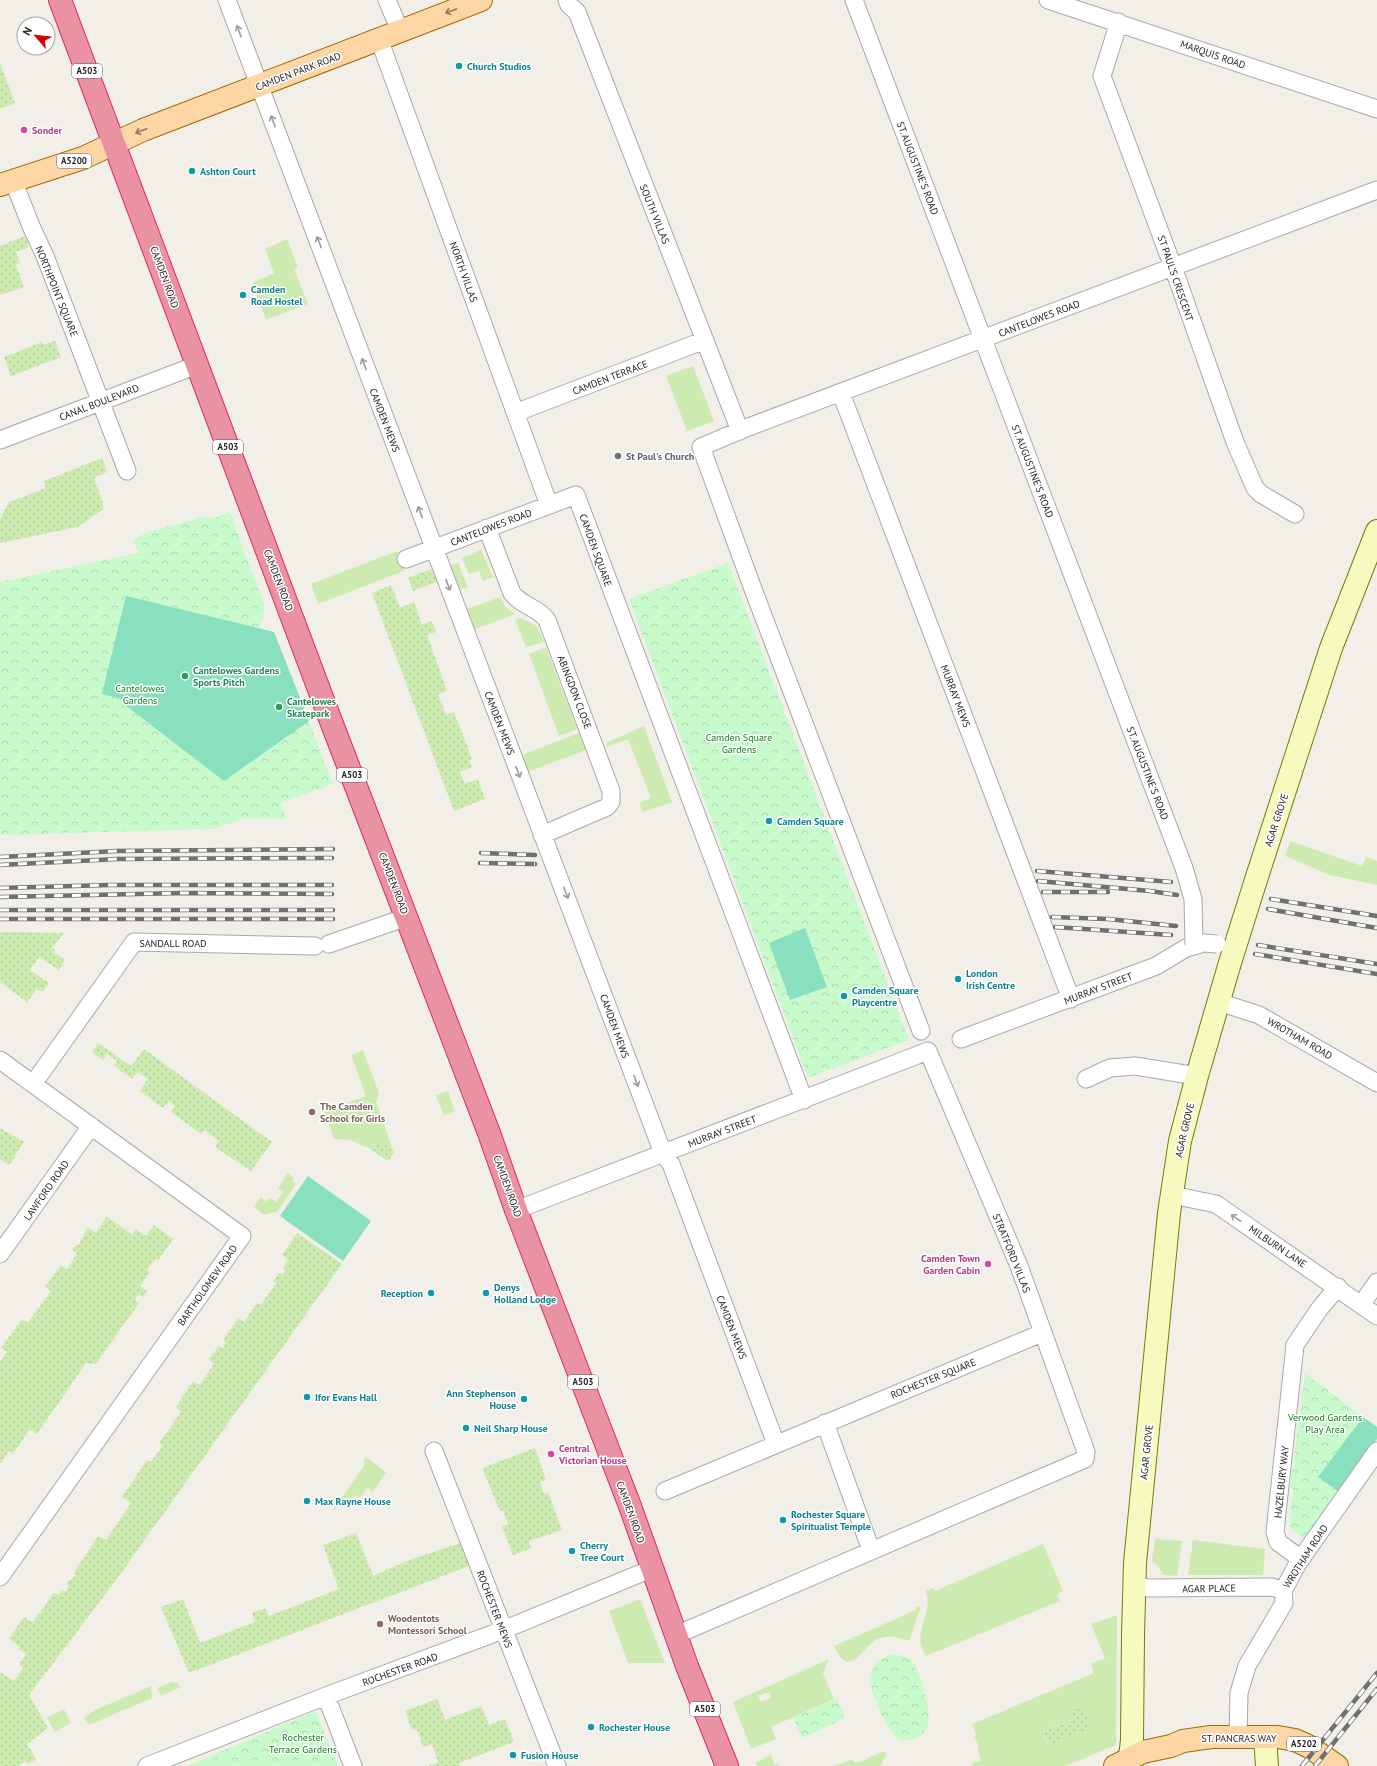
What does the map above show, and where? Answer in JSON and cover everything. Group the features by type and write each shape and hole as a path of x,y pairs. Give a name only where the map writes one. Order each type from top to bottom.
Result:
{"highway":[{"name":"CAMDEN ROAD","path":"60,0 169,284 197,365 495,1150 516,1210 630,1506 676,1635 728,1766"}],"main road":[{"name":"CAMDEN PARK ROAD","path":"114,142 481,0"},
{"name":"A5200","path":"7,182 83,158 114,142"},
{"name":"ST. PANCRAS WAY","path":"1125,1763 1156,1748 1171,1746 1183,1740 1211,1737 1265,1737 1296,1740 1308,1746 1337,1766"}],"street":[{"name":"CAMDEN MEWS","path":"227,0 542,835 663,1153 671,1164 776,1444"},
{"path":"387,0 400,31"},
{"name":"ST. AUGUSTINE'S ROAD","path":"854,0 1184,868 1193,899 1194,945"},
{"name":"MARQUIS ROAD","path":"1048,0 1119,22 1377,109"},
{"name":"SOUTH VILLAS","path":"572,6 740,431"},
{"name":"ST PAUL'S CRESCENT","path":"1119,22 1102,76 1173,267 1235,442 1255,488 1261,494 1295,514"},
{"name":"NORTH VILLAS","path":"379,39 549,505"},
{"name":"NORTHPOINT SQUARE","path":"7,182 101,402 127,471"},
{"name":"CANTELOWES ROAD","path":"921,1031 753,589 701,447 1377,190"},
{"name":"CAMDEN TERRACE","path":"515,413 705,340"},
{"name":"CANAL BOULEVARD","path":"0,440 197,365"},
{"name":"MURRAY MEWS","path":"841,393 1071,998"},
{"name":"CANTELOWES ROAD","path":"406,559 576,495"},
{"name":"CAMDEN SQUARE","path":"576,495 804,1100"},
{"name":"ABINGDON CLOSE","path":"486,528 512,593 518,600 540,613 547,620 611,791 610,802 607,807 542,835"},
{"name":"AGAR GROVE","path":"1125,1763 1132,1740 1134,1586 1172,1195 1180,1141 1197,1076 1255,883 1331,648 1371,564 1377,531"},
{"name":"SANDALL ROAD","path":"33,1084 134,942 322,945 407,917"},
{"name":"MURRAY STREET","path":"961,1039 1156,966 1194,945 1211,944 1232,957"},
{"name":"WROTHAM ROAD","path":"1219,1002 1259,1015 1377,1083"},
{"name":"MURRAY STREET","path":"516,1210 928,1051"},
{"name":"STRATFORD VILLAS","path":"871,1550 1085,1459 1086,1452 1019,1266 928,1051"},
{"name":"BARTHOLOMEW ROAD","path":"0,1060 242,1236 0,1577"},
{"path":"1086,1079 1110,1068 1135,1066 1197,1076"},
{"name":"LAWFORD ROAD","path":"0,1254 91,1126"},
{"name":"MILBURN LANE","path":"1172,1195 1216,1204 1338,1287 1377,1316"},
{"path":"1361,1305 1377,1282"},
{"name":"HAZELBURY WAY","path":"1301,1559 1278,1542 1275,1532 1295,1344 1320,1308 1338,1287"},
{"name":"ROCHESTER SQUARE","path":"665,1490 1042,1333"},
{"path":"676,1635 871,1550 825,1423"},
{"name":"ROCHESTER MEWS","path":"434,1451 557,1766"},
{"name":"WROTHAM ROAD","path":"1238,1737 1239,1693 1246,1666 1284,1603 1283,1591 1301,1559 1377,1451"},
{"name":"ROCHESTER ROAD","path":"147,1766 326,1696 503,1630 652,1569"},
{"name":"AGAR PLACE","path":"1134,1586 1159,1588 1272,1587 1283,1591"},
{"path":"326,1696 353,1766"},
{"path":"1265,1737 1267,1766"}],"green space":[{"path":"0,63 15,103 0,109"},
{"path":"25,236 29,247 16,252 20,263 16,265 24,287 0,295 0,246"},
{"path":"287,239 298,268 294,269 308,304 266,320 252,283 274,273 265,249"},
{"path":"55,341 61,357 11,376 4,357 42,342 43,345"},
{"path":"693,366 714,421 687,431 666,376"},
{"path":"102,458 107,472 94,478 103,503 103,509 78,527 0,543 0,519 9,502 46,488 44,481"},
{"name":"Cantelowes Gardens","path":"230,512 265,607 260,628 274,632 333,784 280,803 287,819 244,818 215,829 0,835 0,582 138,553 133,540 145,533 206,516 211,519"},
{"path":"481,550 493,577 483,581 479,571 469,574 462,558"},
{"path":"397,551 404,571 318,604 311,584"},
{"path":"458,563 468,587 458,590 449,566"},
{"name":"Camden Square","path":"728,563 909,1040 808,1078 629,599"},
{"path":"434,568 439,581 413,591 408,578"},
{"path":"391,585 400,608 414,602 422,625 432,621 436,632 427,635 447,691 438,694 446,715 454,712 472,759 469,760 472,767 460,772 465,784 478,779 485,799 454,811 372,593"},
{"name":"Cantelowes Gardens Sports Pitch","path":"126,596 274,632 309,721 224,781 125,705 126,700 102,694"},
{"path":"500,597 506,607 515,614 473,630 465,610"},
{"path":"521,618 537,626 544,642 526,647 515,620"},
{"path":"546,647 577,729 559,736 529,654"},
{"path":"644,726 672,802 643,812 639,803 651,798 628,739 607,747 606,743"},
{"path":"579,733 586,750 528,772 522,755"},
{"path":"1290,841 1362,866 1366,857 1377,861 1377,885 1330,875 1285,856"},
{"path":"805,928 827,987 790,1000 769,943"},
{"path":"0,932 64,933 52,948 55,950 53,952 65,960 59,970 39,957 30,970 49,983 43,992 37,989 27,1002 0,982"},
{"path":"98,1043 131,1066 144,1049 272,1142 251,1171 215,1147 219,1141 204,1130 201,1134 171,1112 175,1106 169,1101 163,1108 140,1091 148,1079 138,1072 132,1079 114,1066 117,1061 107,1054 103,1060 92,1052"},
{"path":"363,1050 379,1093 376,1102 394,1153 378,1138 369,1148 350,1140 334,1139 324,1111 366,1096 351,1055"},
{"path":"448,1091 455,1111 444,1115 436,1095"},
{"path":"0,1128 24,1142 9,1165 0,1159"},
{"path":"378,1138 394,1153 388,1161 369,1148"},
{"path":"288,1173 294,1178 292,1181 296,1184 276,1213 274,1212 265,1215 254,1207 261,1197 267,1202 270,1198 276,1202 283,1192 278,1188"},
{"path":"308,1176 371,1221 343,1261 280,1216"},
{"path":"107,1216 132,1235 136,1229 146,1236 154,1225 173,1239 158,1261 155,1259 147,1270 150,1272 140,1286 147,1291 143,1297 138,1294 135,1300 139,1303 96,1364 86,1363 37,1434 30,1429 13,1454 9,1451 0,1464 0,1361 7,1352 1,1348 22,1319 28,1323 51,1291 45,1287 61,1265 67,1269 77,1254 72,1249 79,1244 88,1227 96,1233"},
{"path":"297,1233 342,1264 116,1580 29,1695 48,1728 27,1744 36,1759 29,1764 25,1761 18,1766 0,1766 0,1672 14,1681 23,1668 19,1664 26,1654 19,1649 20,1647 9,1639 24,1617 32,1622 39,1613 40,1614 53,1593 58,1595 62,1590 65,1592 69,1586 66,1584 75,1576 74,1572 98,1536 106,1540 131,1503 122,1497 147,1460 151,1462 163,1446 159,1443 181,1412 176,1407 193,1381 200,1385 214,1364 209,1359 219,1346 223,1348 226,1343 223,1340 238,1318 244,1322 257,1303 261,1305 276,1283 273,1281 279,1273 282,1275 286,1270 283,1268 288,1260 282,1255"},
{"name":"Verwood Gardens Play Area","path":"1305,1373 1363,1417 1319,1477 1339,1492 1304,1539 1289,1526 1293,1488 1290,1488"},
{"path":"1363,1417 1377,1427 1377,1439 1339,1492 1318,1477"},
{"path":"535,1448 546,1480 540,1482 544,1494 548,1492 562,1530 529,1541 531,1548 513,1555 502,1527 508,1524 503,1510 500,1511 482,1468"},
{"path":"366,1457 386,1472 373,1492 367,1488 360,1498 354,1495 347,1505 341,1501 334,1511 333,1510 365,1464 363,1462"},
{"path":"356,1533 373,1576 409,1560 460,1543 469,1566 189,1673 161,1607 183,1599 200,1643 255,1622 252,1613 265,1608 269,1616 339,1589 323,1545"},
{"path":"1155,1539 1182,1541 1177,1576 1163,1575 1157,1565 1152,1561"},
{"path":"1193,1540 1265,1549 1263,1575 1188,1575"},
{"path":"1043,1544 1063,1591 1057,1594 1060,1601 926,1656 920,1639 928,1600 926,1591 933,1588 935,1591"},
{"path":"640,1599 665,1663 628,1663 609,1611"},
{"path":"919,1606 920,1609 909,1641 884,1637 869,1645 852,1661 846,1661 840,1657 834,1646 916,1610 916,1607"},
{"path":"1117,1615 1116,1745 1066,1766 973,1766 972,1763 981,1760 977,1748 979,1747 974,1736 976,1735 972,1724 1094,1673 1091,1664 1105,1658 1091,1624","holes":["1086,1713 1048,1745 1043,1732"]},
{"path":"892,1654 900,1655 912,1661 922,1682 927,1702 929,1719 928,1725 922,1735 913,1740 902,1740 892,1733 883,1717 871,1689 870,1683 874,1667 881,1659"},
{"path":"829,1659 823,1674 834,1699 771,1727 776,1739 751,1749 733,1702","holes":["769,1692 771,1698 761,1702 758,1696"]},
{"path":"172,1682 178,1683 181,1687 161,1696 157,1688"},
{"path":"151,1686 152,1698 89,1725 84,1718 95,1710"},
{"path":"837,1698 845,1718 802,1738 793,1718"},
{"path":"437,1699 445,1720 481,1706 489,1725 505,1719 514,1742 459,1763 460,1766 428,1766 438,1762 432,1744 423,1747 417,1729 412,1730 405,1711"},
{"path":"1080,1706 1084,1714 1086,1713 1092,1727 1049,1745 1043,1732 1074,1719 1071,1710"},
{"path":"64,1709 71,1723 55,1732 47,1718"},
{"name":"Rochester Terrace Gardens","path":"316,1711 338,1766 187,1766"},
{"path":"883,1751 887,1754 880,1766 834,1766 852,1759 858,1763"},
{"path":"771,1755 775,1765 778,1763 779,1766 757,1766 756,1762"}],"railway":[{"path":"0,857 117,851 333,849"},
{"path":"481,853 535,855"},
{"path":"0,865 117,859 332,858"},
{"path":"480,863 535,864"},
{"path":"1037,871 1171,882"},
{"path":"1038,881 1150,891 1177,895"},
{"path":"0,888 110,885 332,885"},
{"path":"1043,892 1108,892"},
{"path":"0,897 183,893 332,894"},
{"path":"1271,899 1377,916"},
{"path":"1268,909 1377,928"},
{"path":"0,910 333,910"},
{"path":"1052,917 1108,919 1176,926"},
{"path":"0,919 333,919"},
{"path":"1055,927 1171,935"},
{"path":"1258,945 1377,964"},
{"path":"1255,954 1377,974"},
{"path":"1302,1766 1377,1673"},
{"path":"1315,1766 1377,1689"}],"place":[{"name":"Church Studios","path":"459,66"},
{"name":"Sonder","path":"24,130"},
{"name":"Ashton Court","path":"192,171"},
{"name":"Camden Road Hostel","path":"243,295"},
{"name":"St Paul's Church","path":"618,456"},
{"name":"Cantelowes Gardens Sports Pitch","path":"185,676"},
{"name":"Cantelowes Skatepark","path":"279,707"},
{"name":"Camden Square","path":"769,821"},
{"name":"London Irish Centre","path":"958,979"},
{"name":"Camden Square Playcentre","path":"844,996"},
{"name":"The Camden School for Girls","path":"312,1112"},
{"name":"Camden Town Garden Cabin","path":"988,1264"},
{"name":"Reception","path":"431,1293"},
{"name":"Denys Holland Lodge","path":"486,1293"},
{"name":"Ifor Evans Hall","path":"307,1397"},
{"name":"Ann Stephenson House","path":"524,1399"},
{"name":"Neil Sharp House","path":"466,1428"},
{"name":"Central Victorian House","path":"551,1454"},
{"name":"Max Rayne House","path":"307,1501"},
{"name":"Rochester Square Spiritualist Temple","path":"783,1520"},
{"name":"Cherry Tree Court","path":"572,1551"},
{"name":"Woodentots Montessori School","path":"380,1624"},
{"name":"Rochester House","path":"591,1727"},
{"name":"Fusion House","path":"513,1755"}],"park label":[{"name":"Camden Square Gardens","path":"739,742"}]}
